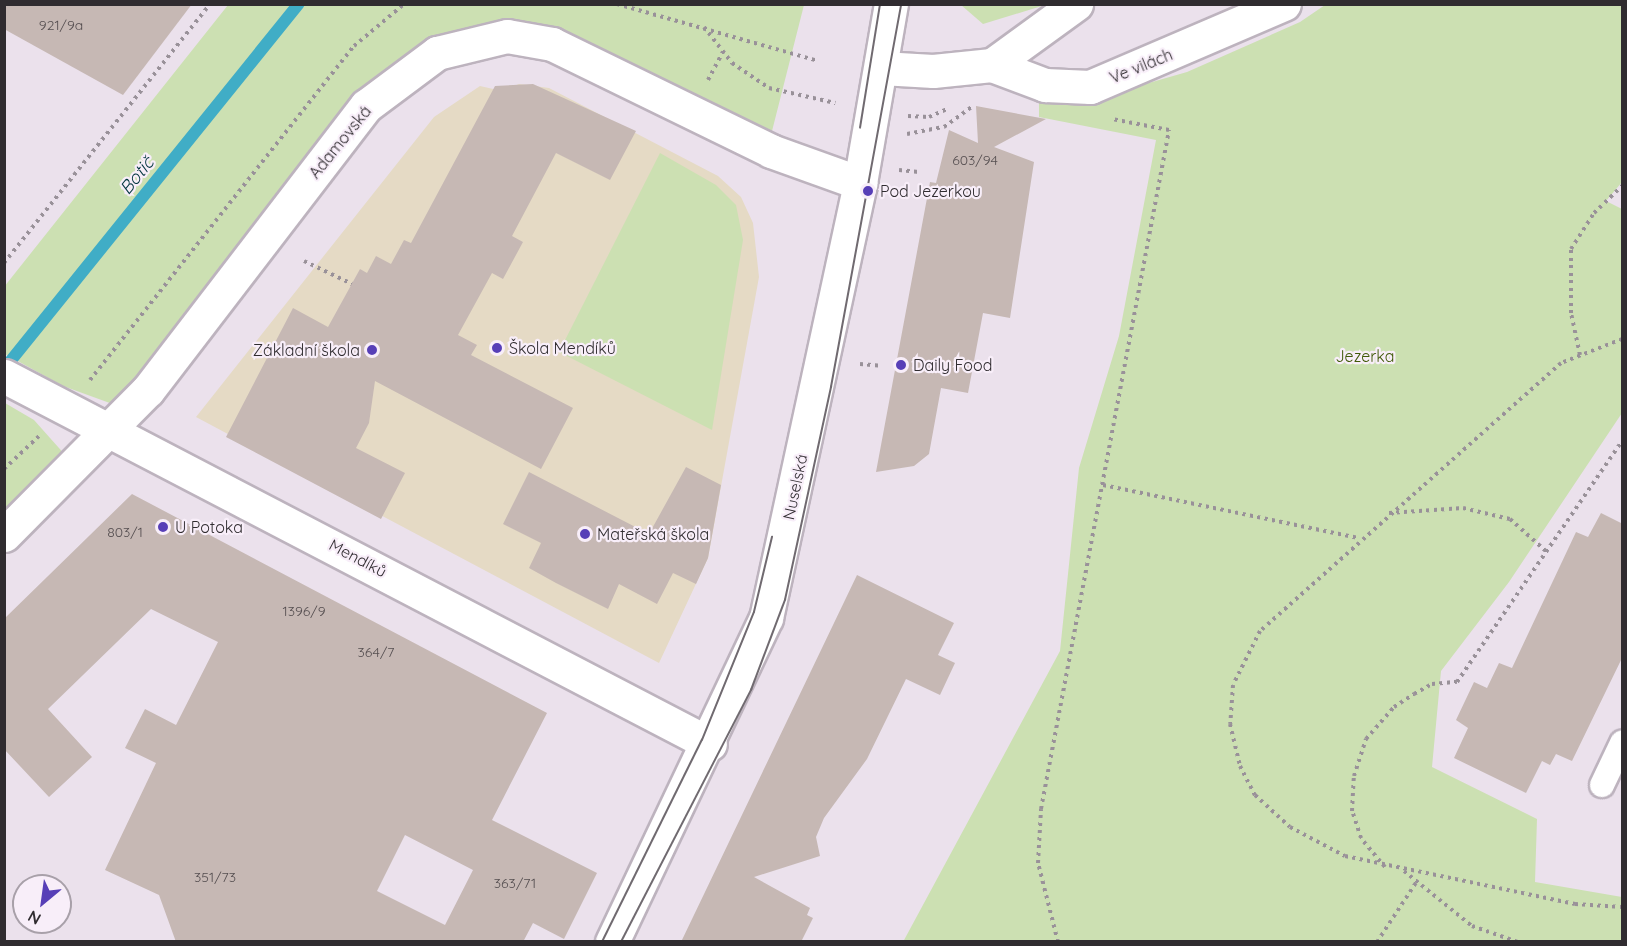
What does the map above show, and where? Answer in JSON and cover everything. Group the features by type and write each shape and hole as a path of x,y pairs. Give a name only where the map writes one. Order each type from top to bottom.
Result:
{"street":[{"name":"Nuselská","path":"612,942 710,744 766,618 854,181 881,68 891,4"},
{"path":"881,68 933,71 993,65 1076,4"},
{"name":"Ve vilách","path":"993,65 1045,85 1090,87 1284,4"},
{"name":"Adamovská","path":"4,535 148,390 366,106 437,53 507,36 552,44 693,108 771,151 854,181"},
{"name":"Mendíků","path":"4,376 112,427 710,744"}],"lane":[{"path":"1602,785 1623,743"}],"path":[{"path":"4,262 210,4"},
{"path":"4,469 354,46 404,4"},
{"path":"617,4 815,60"},
{"path":"704,27 732,63 769,88 820,100"},
{"path":"907,134 944,127 972,106"},
{"path":"1058,942 1038,863 1041,810 1169,129 1102,117"},
{"path":"896,170 919,172"},
{"path":"1580,355 1571,313 1571,249 1594,213 1623,186"},
{"path":"304,261 352,284"},
{"path":"1623,339 1561,363 1387,513 1254,639 1233,685 1230,724 1246,780 1271,812 1345,856 1385,868 1575,903 1623,907"},
{"path":"860,364 882,366"},
{"path":"1385,868 1361,838 1352,811 1354,776 1366,739 1394,707 1414,694 1432,684 1457,682 1623,441"},
{"path":"1103,485 1360,538"},
{"path":"1387,513 1463,508 1510,519 1548,553"},
{"path":"1403,871 1472,926 1518,942"},
{"path":"1377,942 1417,881"}],"shaded area":[{"name":"Škola Mendíků","path":"519,84 549,88 718,176 741,197 753,223 759,277 708,558 659,663 196,417 434,117 480,86 502,91"}],"green space":[{"path":"228,5 804,5 771,135 507,36 366,106 129,410 63,386 5,354 4,287"},
{"path":"961,5 1045,5 983,24"},
{"name":"Jezerka","path":"1325,5 1622,5 1622,182 1606,201 1622,209 1622,413 1509,582 1441,671 1432,767 1537,819 1535,882 1622,897 1622,941 903,942 1060,651 1079,468 1119,336 1156,140 1039,117 1039,97 1086,101 1187,72 1300,22"},
{"path":"660,153 716,185 736,205 743,240 712,430 559,352"},
{"path":"5,403 34,420 75,466 5,535"}],"building":[{"path":"4,4 192,4 123,95 4,29"},
{"name":"Základní škola","path":"533,84 636,131 610,180 556,153 512,236 523,242 503,279 492,273 458,335 477,345 471,355 573,408 541,469 375,381 369,423 356,448 405,473 381,519 226,437 293,308 328,327 360,269 367,273 376,256 391,264 404,240 411,243 495,86"},
{"path":"976,106 1046,119 994,147 1034,162 1010,318 983,313 968,393 941,388 929,454 914,466 876,472 930,182 936,183 949,130 978,143"},
{"name":"Mateřská škola","path":"686,467 721,485 708,558 696,584 673,573 657,604 619,584 608,609 556,583 529,568 541,543 503,524 529,472 649,534"},
{"path":"132,494 547,713 492,820 597,873 564,939 533,923 523,942 176,942 159,895 105,870 156,763 125,748 145,709 176,725 218,642 151,609 48,709 92,757 49,797 4,749 4,619","holes":["405,835 473,870 445,925 377,891"]},
{"path":"1601,513 1623,524 1623,656 1572,761 1556,754 1550,765 1542,761 1526,793 1454,758 1468,728 1456,720 1474,682 1487,688 1499,663 1512,668 1576,532 1588,537"},
{"path":"857,575 954,623 938,655 955,663 940,695 906,679 867,759 824,818 816,837 820,856 754,877 810,908 807,915 813,918 801,942 681,942"}],"waterway":[{"name":"Botič","path":"4,369 298,4"}],"tram line":[{"path":"860,128 880,4"},
{"path":"621,942 751,690 785,600 831,387 901,4"},
{"path":"602,942 702,740 754,612 772,537"}],"place":[{"name":"Pod Jezerkou","path":"868,191"},
{"name":"Škola Mendíků","path":"497,348"},
{"name":"Základní škola","path":"372,350"},
{"name":"Daily Food","path":"901,365"},
{"name":"U Potoka","path":"163,527"},
{"name":"Mateřská škola","path":"585,534"}]}
